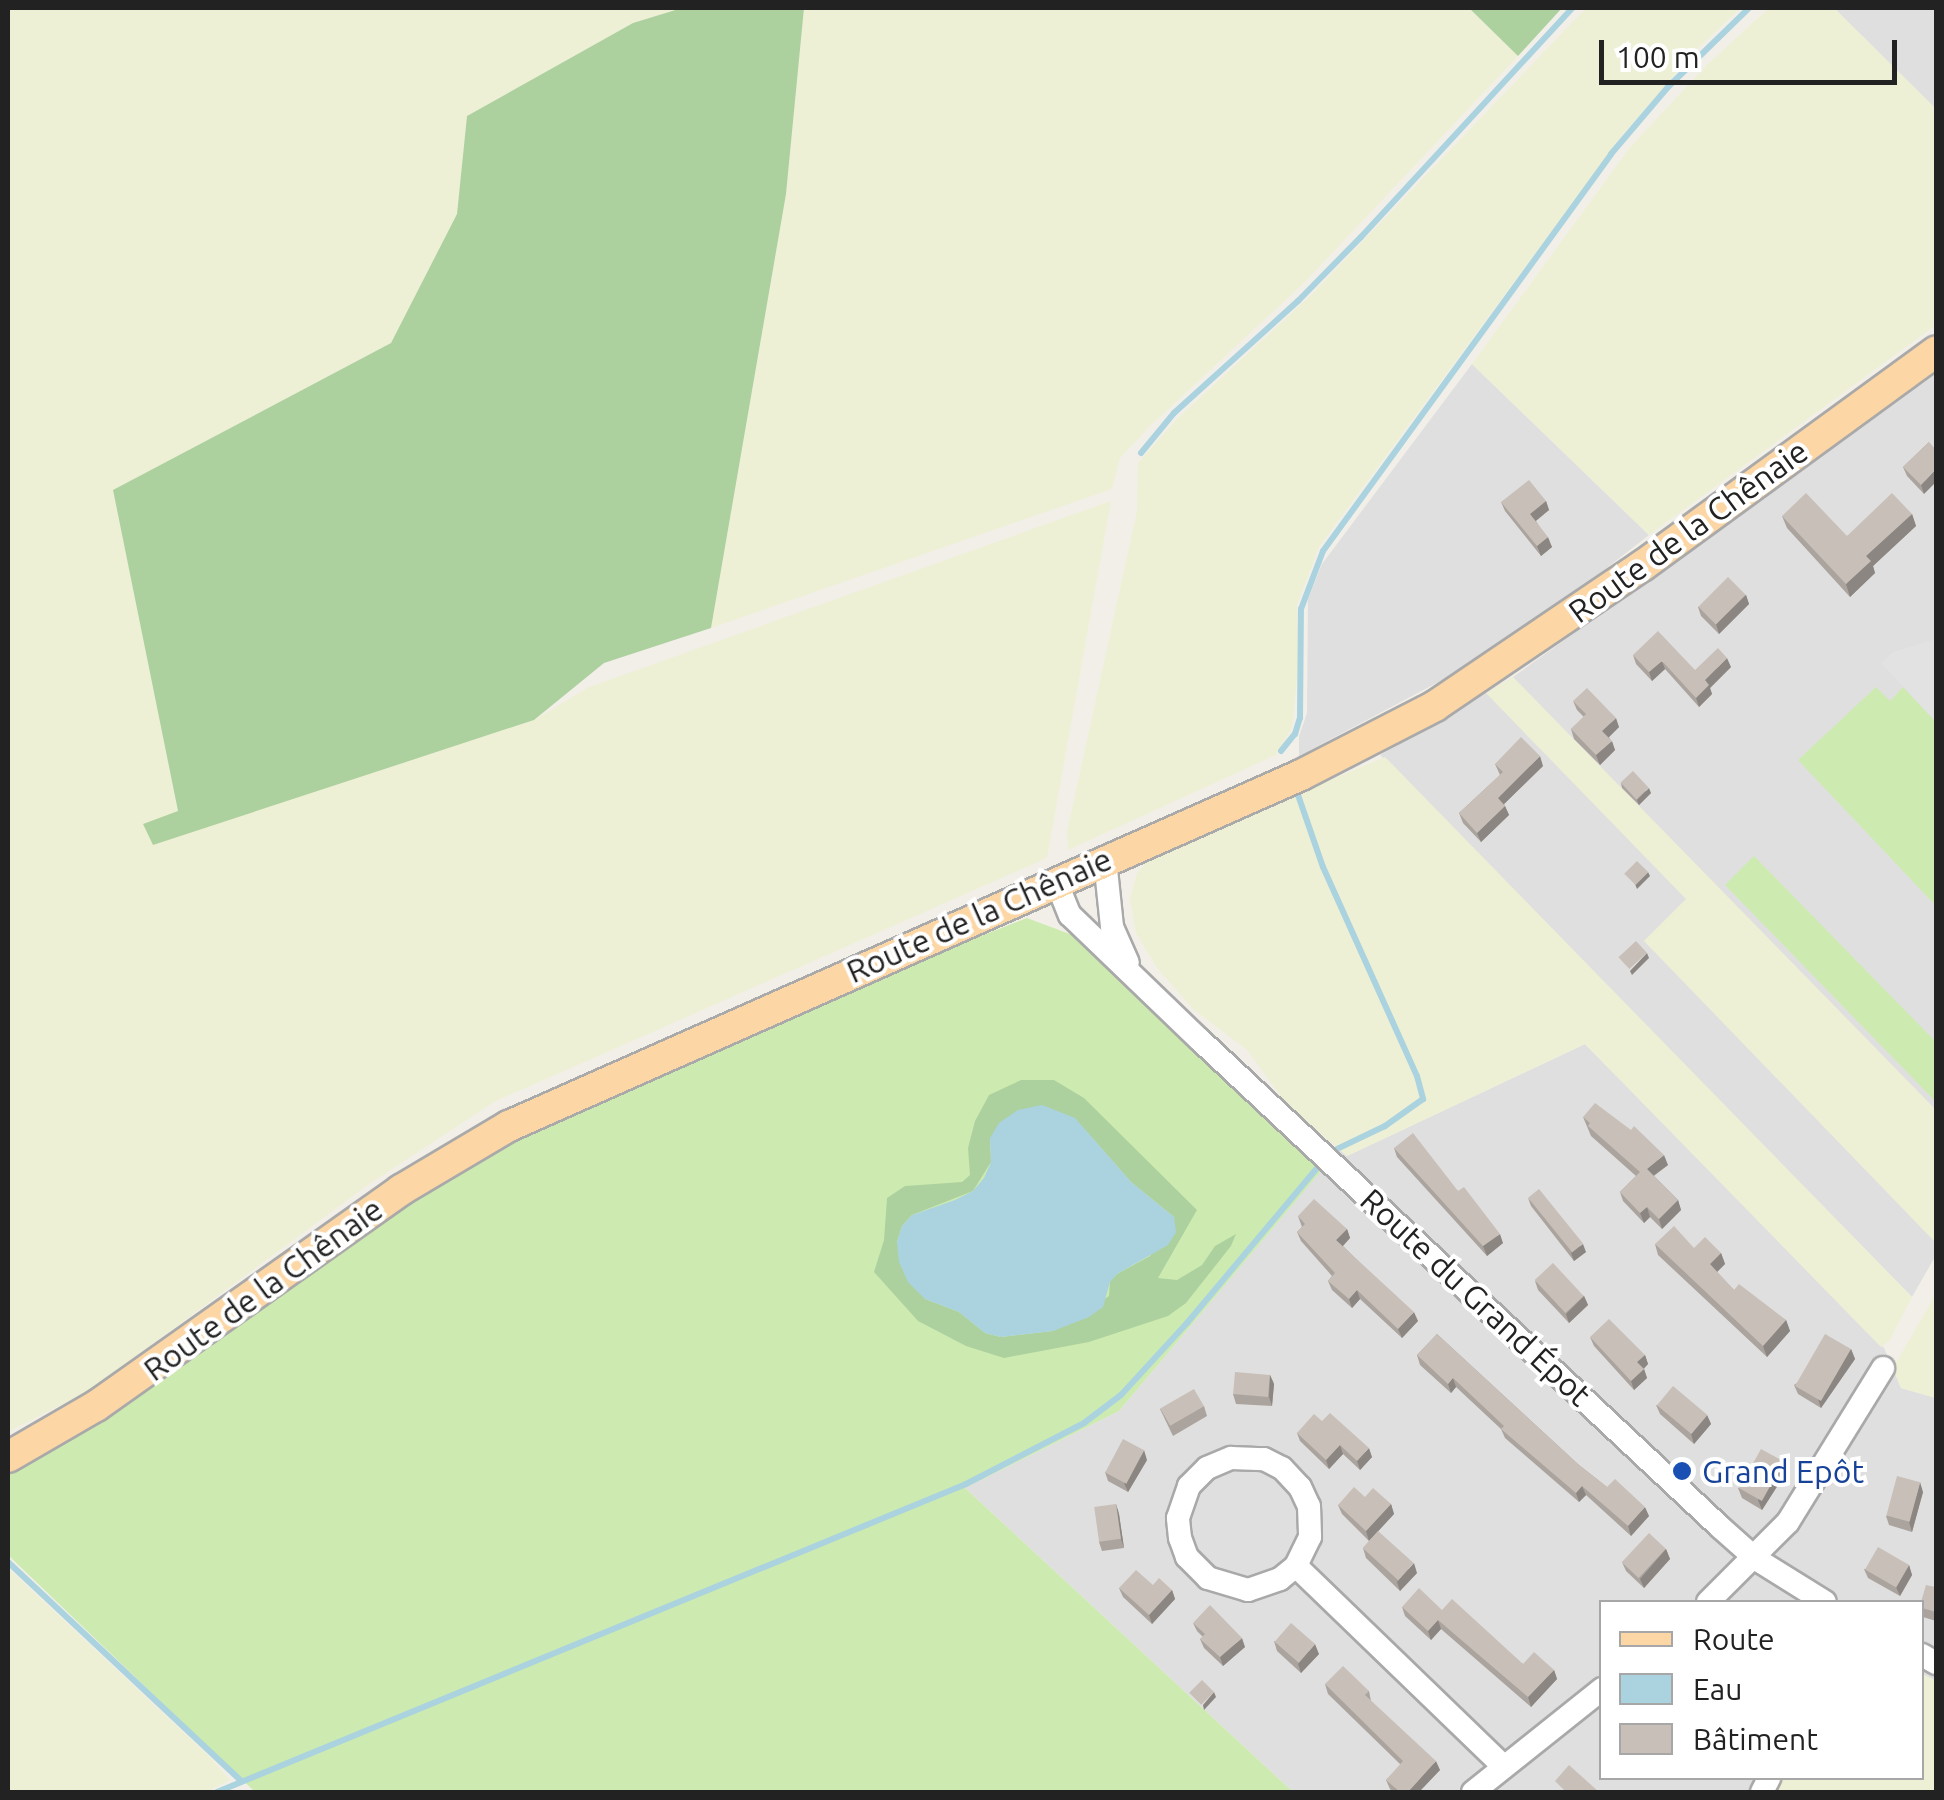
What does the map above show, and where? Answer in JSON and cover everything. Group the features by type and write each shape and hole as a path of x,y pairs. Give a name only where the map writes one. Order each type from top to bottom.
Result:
{"main road":[{"name":"Route de la Chênaie","path":"8,1456 134,1381 369,1212 476,1144 624,1071 1343,756 1435,706 1609,589 1936,352"}],"street":[{"name":"Route du Grand Épot","path":"1104,860 1112,926 1138,979"},
{"name":"Route du Grand Épot","path":"1056,882 1070,915 1138,979 1756,1559 1821,1600"},
{"path":"1710,1600 1756,1559 1788,1522 1882,1368"},
{"path":"1231,1458 1264,1459 1282,1468 1300,1486 1309,1506 1310,1537 1296,1566 1280,1579 1248,1590 1208,1578 1187,1557 1180,1538 1178,1518 1189,1486 1206,1468 1231,1458"},
{"path":"1296,1566 1498,1772 1511,1792"},
{"path":"1473,1792 1599,1691"}],"shaded area":[{"path":"1834,8 1936,8 1936,109"},
{"path":"1472,364 1649,535 1549,613 1461,670 1299,756 1299,736 1307,713 1308,599 1322,564"},
{"path":"1936,374 1936,1255 1912,1297 1380,755 1513,677"},
{"path":"1936,639 1936,722 1881,663 1893,652"},
{"path":"1585,1044 1884,1348 1901,1388 1936,1398 1936,1681 1924,1675 1924,1600 1599,1600 1599,1780 1779,1780 1774,1792 1293,1792 965,1488 1119,1411 1339,1149 1347,1156"}],"green space":[{"path":"8,8 682,8 633,23 467,116 457,214 391,343 113,490 178,812 144,824 154,844 534,720 589,687 1111,501 1047,858 494,1102 368,1185 90,1390 8,1432"},
{"path":"682,8 804,8 786,194 711,628 604,663 534,720 153,845 143,824 178,811 113,490 391,343 457,214 467,116 633,23"},
{"path":"804,8 1469,8 1518,56 1303,284 1120,458 1112,489 711,628 786,194"},
{"path":"1469,8 1562,8 1518,56"},
{"path":"1586,8 1741,8 1697,49 1623,134 1319,547 1297,605 1299,660 1292,728 1276,755 1068,850 1067,832 1137,511 1138,463 1177,419 1312,294"},
{"path":"1769,8 1834,8 1936,109 1936,325 1649,535 1472,364 1631,146 1708,64"},
{"path":"1513,677 1936,1110 1936,1243 1644,941 1686,899 1486,693"},
{"path":"1876,687 1890,701 1903,687 1936,722 1936,906 1798,760"},
{"path":"1385,757 1912,1297 1890,1340 1881,1347 1585,1044 1347,1156 1289,1107 1247,1050 1193,1009 1157,968 1136,933 1130,899 1137,873 1153,855"},
{"path":"1754,856 1936,1042 1936,1102 1725,885"},
{"path":"1027,918 1075,936 1321,1171 1119,1411 965,1488 1293,1792 249,1792 253,1790 8,1555 8,1470 72,1439 381,1223 492,1151 574,1108 793,1010"},
{"path":"1021,1080 1054,1080 1084,1098 1197,1210 1158,1278 1177,1280 1202,1265 1215,1246 1236,1234 1186,1303 1168,1316 1089,1342 1004,1358 966,1346 918,1321 874,1272 884,1240 887,1198 905,1186 962,1182 970,1175 968,1148 975,1121 989,1095","holes":["1087,1132 1131,1182 1174,1217 1150,1256 1110,1281 1109,1296 1053,1331 1001,1337 985,1333 959,1312 925,1299 897,1242 902,1226 912,1215 973,1191 991,1162 990,1138"]},
{"path":"1936,1294 1936,1398 1901,1388 1893,1368"},
{"path":"8,1568 230,1780 207,1792 8,1792"},
{"path":"1924,1675 1936,1681 1936,1792 1774,1792 1779,1780 1924,1780"}],"water":[{"path":"1042,1105 1075,1118 1131,1182 1174,1217 1176,1232 1168,1245 1117,1274 1110,1282 1103,1307 1089,1317 1053,1331 1001,1337 985,1333 959,1312 925,1299 908,1282 899,1262 897,1242 902,1226 912,1215 973,1191 991,1162 990,1138 999,1123 1018,1110"}],"building":[{"path":"1929,442 1936,450 1936,469 1921,485 1903,467"},
{"path":"1529,480 1546,501 1530,514 1548,537 1537,546 1501,502"},
{"path":"1806,493 1847,536 1892,493 1912,514 1866,556 1871,561 1846,584 1782,516"},
{"path":"1728,577 1746,595 1716,624 1698,607"},
{"path":"1658,631 1695,670 1718,648 1727,658 1705,680 1709,685 1696,698 1662,661 1649,672 1633,655"},
{"path":"1587,688 1616,718 1602,731 1612,741 1596,755 1571,729 1586,714 1573,701"},
{"path":"1521,737 1540,756 1498,798 1505,806 1477,833 1459,813 1503,772 1495,764"},
{"path":"1633,771 1649,788 1636,799 1621,783"},
{"path":"1637,861 1648,872 1636,885 1624,874"},
{"path":"1636,941 1647,953 1629,969 1618,957"},
{"path":"1595,1103 1631,1130 1634,1126 1664,1155 1647,1169 1678,1200 1659,1219 1647,1207 1640,1213 1620,1192 1640,1172 1588,1126 1590,1123 1583,1117"},
{"path":"1413,1133 1458,1191 1464,1187 1500,1234 1483,1246 1394,1148"},
{"path":"1539,1189 1583,1243 1572,1252 1528,1198"},
{"path":"1314,1199 1347,1229 1336,1240 1414,1312 1398,1329 1357,1290 1349,1299 1328,1281 1335,1273 1297,1232 1305,1224 1298,1216"},
{"path":"1674,1226 1694,1248 1705,1237 1721,1253 1710,1264 1734,1290 1739,1284 1786,1320 1763,1346 1655,1244"},
{"path":"1553,1263 1584,1296 1565,1313 1535,1280"},
{"path":"1609,1319 1645,1355 1637,1362 1644,1369 1631,1381 1590,1337"},
{"path":"1437,1334 1579,1465 1607,1487 1615,1479 1645,1507 1628,1526 1582,1486 1576,1493 1501,1429 1504,1426 1453,1378 1448,1384 1417,1355"},
{"path":"1825,1334 1851,1349 1821,1401 1795,1386"},
{"path":"1235,1372 1270,1375 1268,1397 1233,1394"},
{"path":"1673,1386 1707,1415 1691,1434 1657,1405"},
{"path":"1194,1389 1204,1406 1170,1426 1160,1408"},
{"path":"1330,1413 1369,1448 1357,1461 1340,1445 1326,1460 1297,1433 1314,1414 1322,1421"},
{"path":"1123,1439 1144,1450 1126,1484 1105,1473"},
{"path":"1761,1449 1784,1462 1762,1501 1739,1488"},
{"path":"1897,1476 1920,1482 1910,1522 1886,1516"},
{"path":"1354,1487 1365,1497 1373,1488 1391,1504 1366,1531 1338,1505"},
{"path":"1116,1504 1121,1539 1099,1542 1094,1507"},
{"path":"1378,1531 1414,1563 1398,1580 1363,1548"},
{"path":"1649,1533 1666,1549 1639,1578 1622,1562"},
{"path":"1878,1547 1909,1565 1896,1588 1865,1570"},
{"path":"1136,1570 1153,1585 1159,1578 1172,1590 1149,1615 1119,1588"},
{"path":"1936,1581 1936,1612 1924,1609 1922,1600 1926,1585 1935,1587"},
{"path":"1419,1588 1442,1610 1452,1599 1523,1664 1534,1652 1554,1670 1528,1697 1438,1620 1428,1631 1402,1607"},
{"path":"1210,1605 1242,1638 1220,1657 1200,1639 1205,1634 1193,1623"},
{"path":"1291,1623 1315,1644 1299,1663 1275,1642"},
{"path":"1343,1666 1369,1691 1365,1695 1436,1761 1408,1792 1400,1792 1386,1780 1403,1761 1325,1684"},
{"path":"1202,1680 1214,1692 1201,1705 1189,1693"},
{"path":"1569,1765 1599,1792 1566,1792 1555,1781"}],"waterway":[{"path":"1141,453 1174,413 1298,301 1361,237 1572,8"},
{"path":"1281,751 1295,734 1300,718 1301,609 1323,551 1611,154 1668,87 1749,8"},
{"path":"1297,792 1323,867 1417,1076 1423,1099 1385,1126 1337,1149"},
{"path":"217,1792 966,1484 1084,1423 1121,1395 1187,1323 1316,1169"},
{"path":"8,1562 241,1781"}],"place":[{"name":"Grand Epôt","path":"1682,1471"}]}
